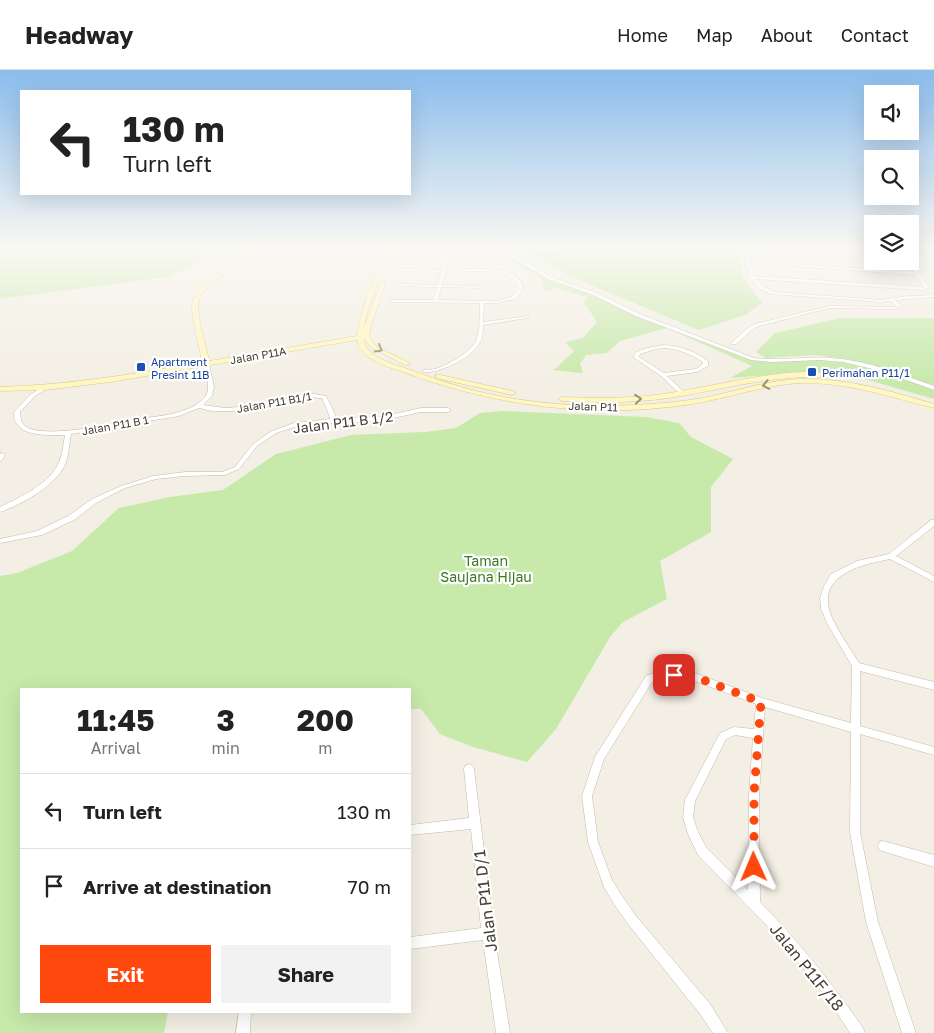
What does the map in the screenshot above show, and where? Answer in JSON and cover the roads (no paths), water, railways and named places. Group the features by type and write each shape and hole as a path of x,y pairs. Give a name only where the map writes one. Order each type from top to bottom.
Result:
{"main road":[{"path":"199,293 195,306 206,362"},
{"path":"362,338 363,316 372,293"},
{"path":"362,338 378,293"},
{"name":"Jalan P11A","path":"221,360 362,338"},
{"name":"Jalan P11A","path":"221,360 362,338"},
{"name":"Jalan P11","path":"362,338 405,364 442,377 517,394 551,398 588,400 633,399 683,394 762,377 802,374 865,381 934,400"},
{"name":"Jalan P11","path":"362,338 374,357 471,392 510,400 626,408 722,396 784,382 827,382 884,391 934,406"},
{"path":"0,389 44,388 111,380 221,360"},
{"path":"0,384 45,384 221,360"},
{"path":"666,404 683,394 722,396"}],"street":[{"path":"436,302 438,293"},
{"path":"392,301 482,303 513,298 517,293"},
{"path":"592,293 638,316 753,359 770,361 813,359 846,361 889,372 934,388"},
{"path":"773,293 894,301 934,300"},
{"path":"894,301 908,297 934,296"},
{"path":"821,297 829,307"},
{"path":"734,343 752,327 829,307 899,308 901,306 894,301"},
{"path":"425,371 439,369 467,355 477,346 480,338 482,303"},
{"path":"480,324 528,317"},
{"path":"663,375 697,370 706,365 705,361 698,356 672,346 659,346 638,353 636,357 640,361 663,375 683,394"},
{"path":"198,406 211,392 206,362"},
{"path":"439,369 442,377"},
{"path":"30,388 32,396"},
{"name":"Jalan P11 B 1","path":"44,388 32,396 17,412 18,422 24,428 48,433 68,433 179,414 198,406"},
{"name":"Jalan P11 B1/1","path":"198,406 211,410 229,410 308,395 318,395 324,397 332,412 333,421"},
{"name":"Jalan P11 B 1/2","path":"0,541 39,533 71,518 94,501 123,487 155,477 185,474 223,474 238,468 255,445 274,432 294,426 333,421 380,419 422,410 448,410"},
{"path":"0,510 14,504 58,473 63,463 68,433"},
{"path":"909,1033 872,922 855,832 856,666 832,625 825,609 824,598 834,576 844,569 860,563 891,556 934,522"},
{"path":"926,530 934,534"},
{"path":"891,556 934,579"},
{"path":"856,666 934,686"},
{"path":"722,1033 705,1009 632,920 608,883 593,842 587,796 600,758 649,680 658,675 690,675 761,702 934,751"},
{"path":"754,903 754,794 757,734 761,702"},
{"name":"Jalan P11F/18","path":"757,734 734,731 723,736 690,800 688,817 702,851 754,903 806,962 832,994 858,1033"},
{"name":"Jalan P11 D/1","path":"469,769 488,933 503,1033"},
{"path":"411,830 476,823"},
{"path":"882,846 934,861"},
{"path":"411,943 488,933"},
{"path":"243,1033 245,1013"}],"place":[{"name":"Apartment Presint 11B","path":"141,367"},
{"name":"Perimahan P11/1","path":"812,372"}],"park label":[{"name":"Taman Saujana Hijau","path":"486,568"}]}
